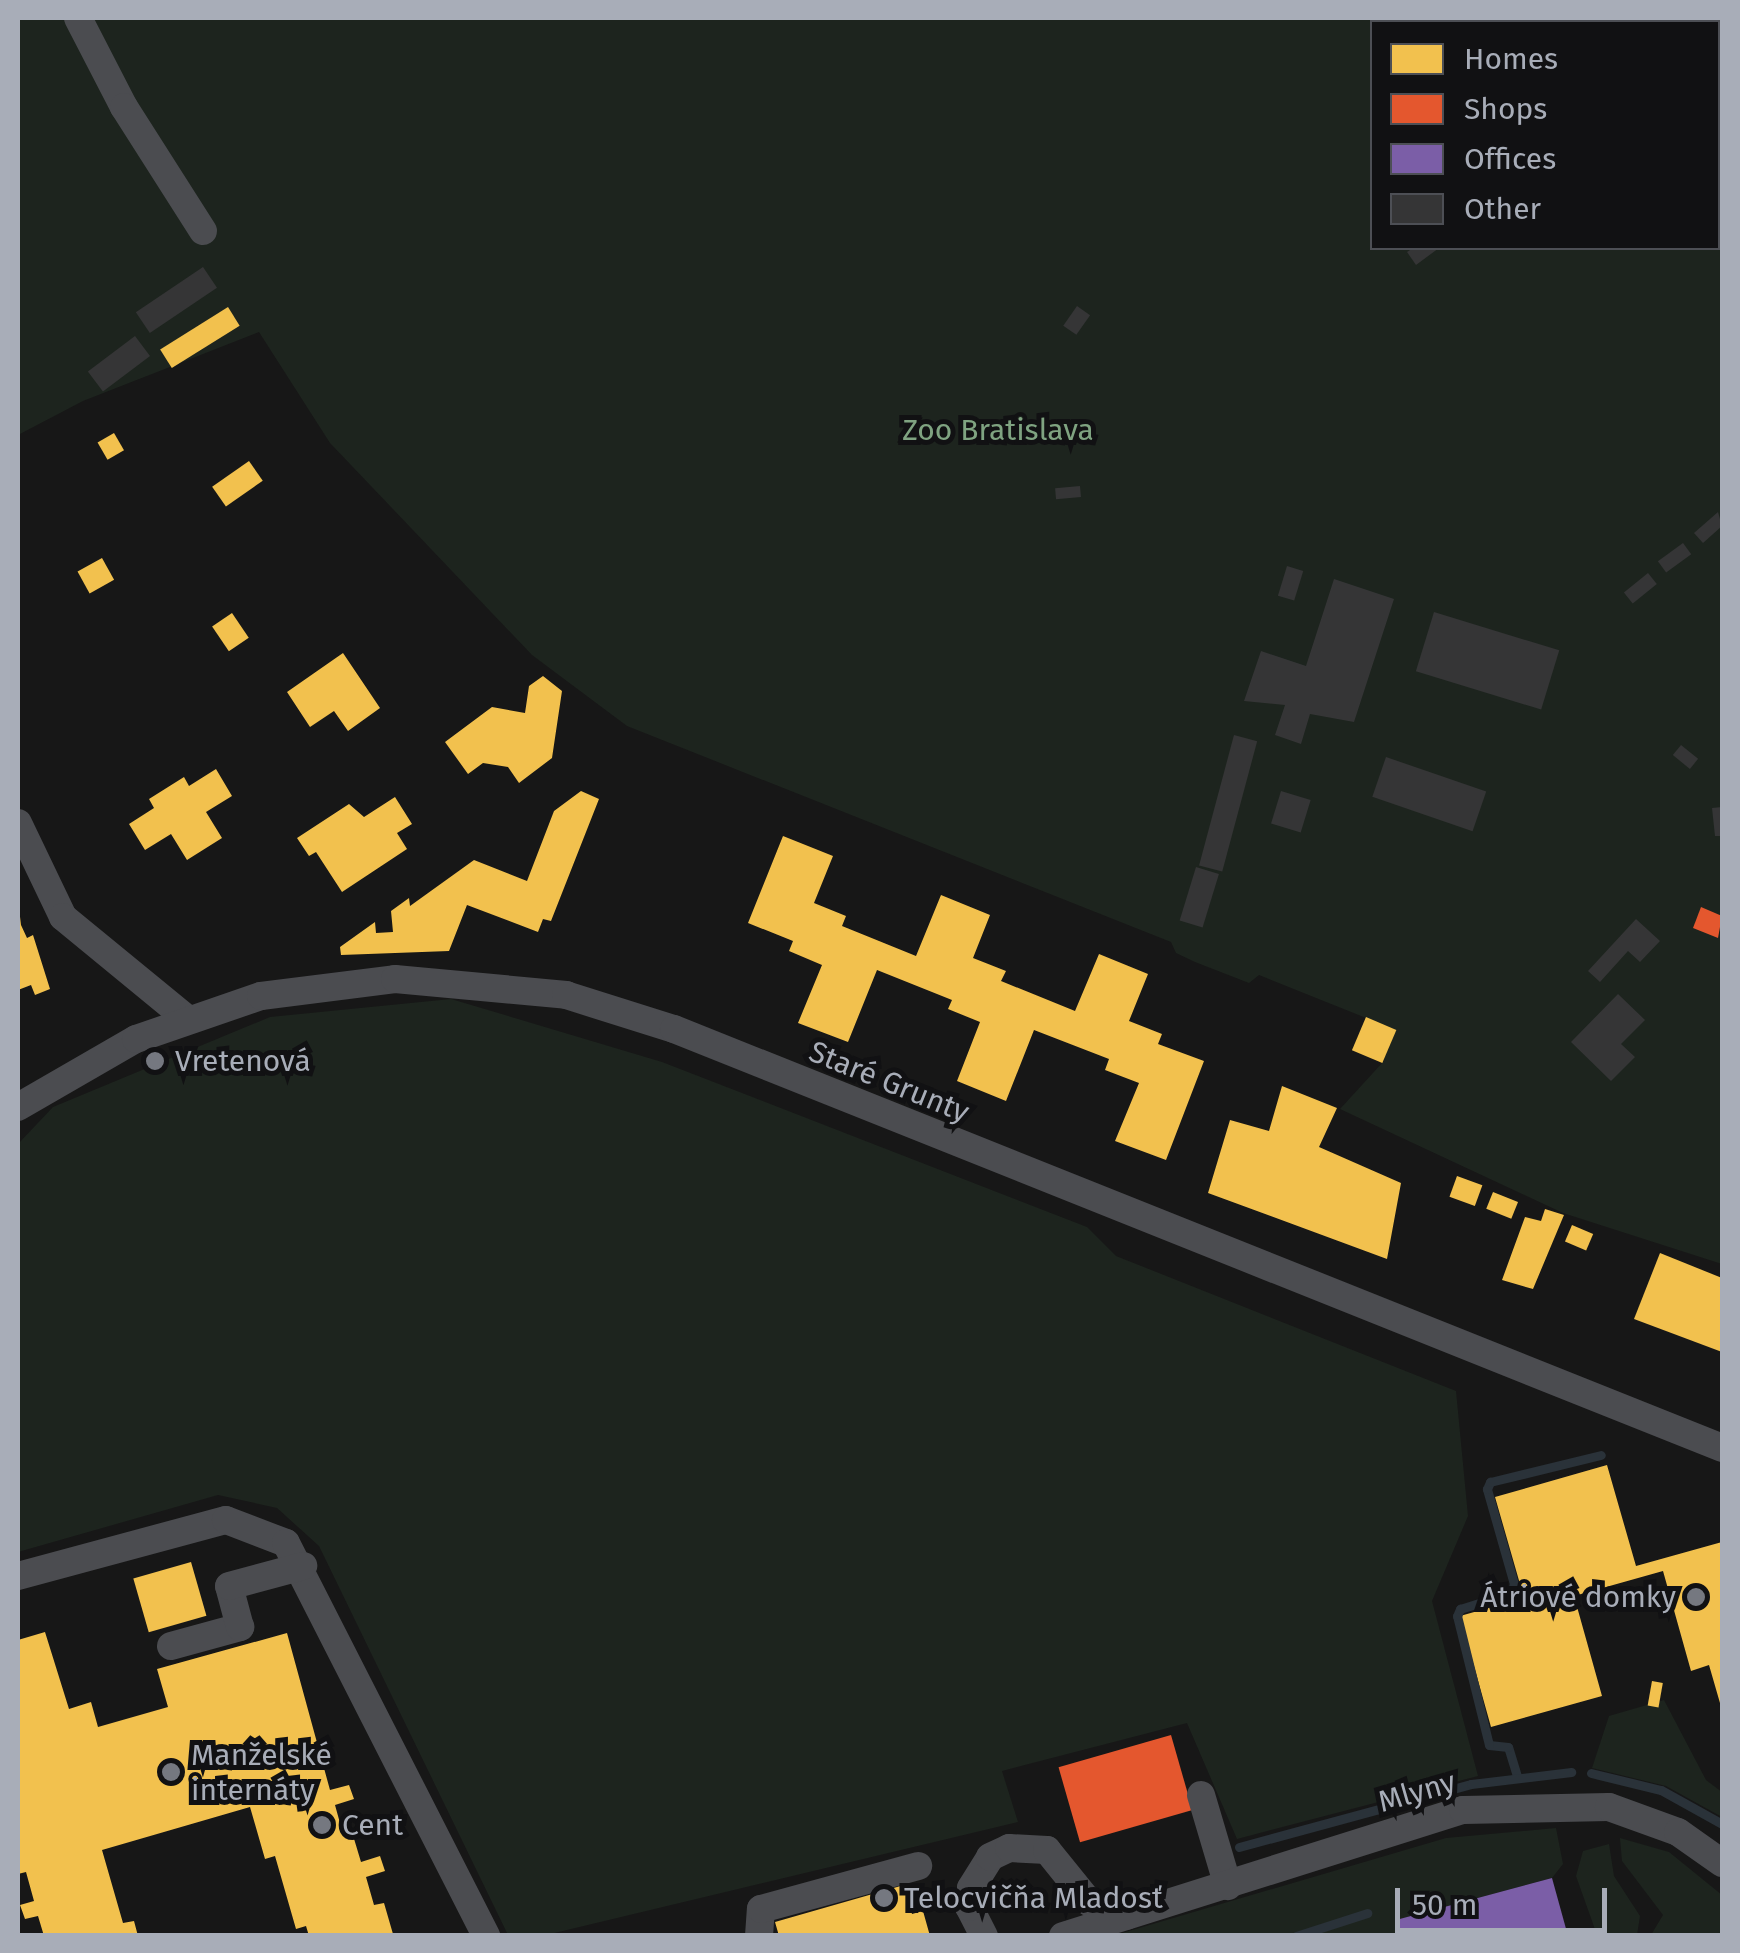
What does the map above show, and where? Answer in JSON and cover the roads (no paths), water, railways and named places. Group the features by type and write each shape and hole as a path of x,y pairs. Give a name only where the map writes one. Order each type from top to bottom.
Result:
{"street":[{"path":"78,18 124,107 203,231"},
{"path":"18,823 63,917 186,1018"},
{"name":"Staré Grunty","path":"18,1107 84,1065 186,1018 261,996 394,979 514,986 618,1009 1722,1448"},
{"path":"18,1576 226,1520 267,1531 303,1566 486,1936"},
{"path":"171,1646 240,1626 229,1586 303,1566"},
{"path":"1200,1794 1228,1886"},
{"name":"Mlyny","path":"1063,1936 1463,1810 1524,1804 1609,1807 1644,1817 1722,1863"},
{"path":"984,1936 969,1908 971,1888 990,1857 1009,1848 1047,1850 1090,1902 1127,1916"},
{"path":"759,1936 760,1909 918,1866"}],"waterway":[{"path":"1517,1776 1508,1747 1489,1745 1457,1616 1460,1609 1511,1593 1514,1584 1487,1489 1490,1482 1601,1455"},
{"path":"1239,1847 1471,1784 1571,1772"},
{"path":"1591,1773 1661,1790 1722,1824"},
{"path":"1296,1936 1367,1913"}],"place":[{"name":"Vretenová","path":"155,1061"},
{"name":"Átriové domky","path":"1696,1597"},
{"name":"Manželské internáty","path":"171,1772"},
{"name":"Cent","path":"322,1825"},
{"name":"Telocvičňa Mladosť","path":"884,1898"}],"park label":[{"name":"Zoo Bratislava","path":"998,430"}]}
